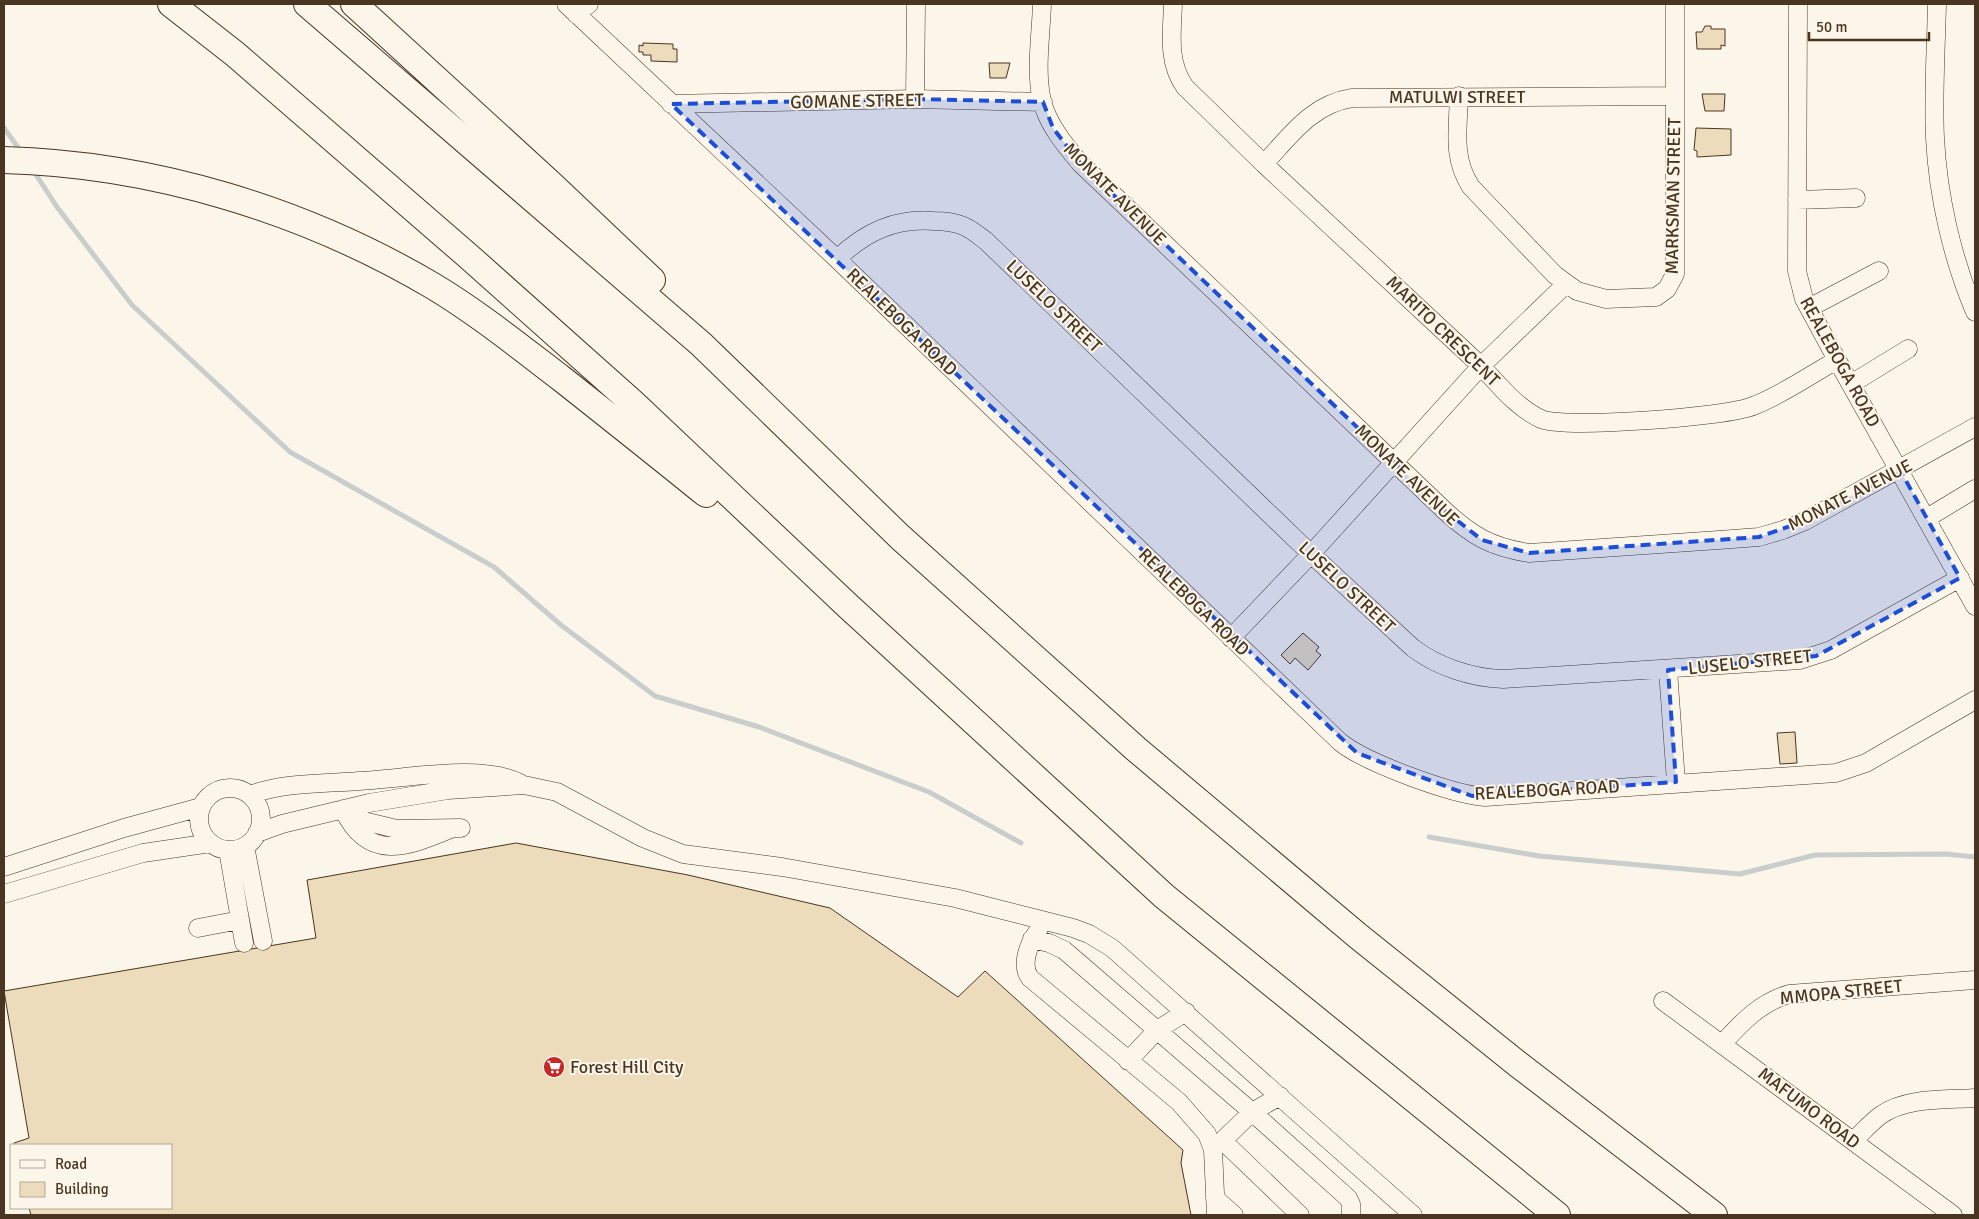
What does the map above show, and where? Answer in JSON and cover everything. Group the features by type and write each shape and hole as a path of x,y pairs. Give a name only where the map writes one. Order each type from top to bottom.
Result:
{"highway":[{"path":"171,4 235,54 474,261 632,403 848,606 1164,896 1557,1215"},
{"path":"307,4 701,344 900,537 1136,749 1358,936 1527,1071 1714,1215"},
{"path":"354,4 631,259 666,295 701,344"},
{"path":"4,160 98,169 174,183 248,202 374,254 433,286 493,326 848,606"}],"street":[{"path":"914,99 916,4"},
{"name":"MONATE AVENUE","path":"1042,4 1040,84 1042,102 1053,128 1080,163 1466,530 1493,545 1529,553 1759,537 1805,521 1975,427"},
{"name":"MARITO CRESCENT","path":"1173,4 1171,50 1179,79 1196,99 1524,408 1542,419 1568,424 1722,414 1739,411 1754,406 1837,360"},
{"name":"MARKSMAN STREET","path":"1459,96 1457,152 1461,171 1471,187 1566,284 1591,296 1615,300 1656,297 1663,293 1672,283 1675,274 1675,4"},
{"name":"REALEBOGA ROAD","path":"1798,4 1797,271 1800,287 1837,360 1975,606"},
{"path":"1937,4 1935,138 1940,184 1959,266 1975,312"},
{"name":"REALEBOGA ROAD","path":"577,7 671,104 837,259 1230,638 1347,748 1371,760 1462,794 1485,797 1847,771 1866,763 1975,700"},
{"name":"MATULWI STREET","path":"1264,164 1312,114 1336,100 1459,96 1675,96"},
{"name":"GOMANE STREET","path":"671,104 914,99 1042,102"},
{"path":"1797,200 1856,198"},
{"name":"LUSELO STREET","path":"837,259 864,236 894,224 914,221 947,222 961,225 973,231 986,241 1311,554 1413,648 1422,656 1462,673 1488,679 1503,679 1668,670 1800,660 1831,650 1960,578"},
{"path":"1809,308 1879,271"},
{"path":"1230,638 1311,554 1481,366 1566,284"},
{"path":"1851,384 1908,349"},
{"path":"1926,518 1975,489"},
{"path":"1668,670 1676,782"},
{"path":"250,796 270,788 323,781 359,781 475,772 505,775 524,785"},
{"path":"4,894 143,853 211,843 243,843 282,824 343,809 448,790 524,785 557,792 656,847 684,854 782,868 955,898 1073,928 1102,941 1186,1012 1413,1215"},
{"path":"211,843 206,838 199,823 202,807 206,800 219,790 235,788 250,796 260,814 243,843 240,920 244,943"},
{"path":"4,867 124,828 202,807"},
{"path":"343,809 348,819 368,842 386,847 422,841 456,828"},
{"path":"243,843 264,941"},
{"path":"198,928 240,920"},
{"path":"1044,921 1032,939 1025,969 1030,978 1179,1102 1218,1146 1300,1215"},
{"path":"1032,939 1049,943 1064,950 1252,1112 1348,1198 1351,1204 1350,1215"},
{"name":"MMOPA STREET","path":"1723,1043 1759,1007 1772,999 1789,994 1975,980"},
{"name":"MAFUMO ROAD","path":"1664,1001 1953,1215"},
{"path":"1128,1061 1157,1030 1186,1012"},
{"path":"1234,1215 1215,1207 1218,1146 1252,1112 1280,1096"},
{"path":"1853,1141 1880,1115 1890,1109 1919,1102 1975,1098"}],"highlighted area":[{"path":"915,99 1043,102 1053,128 1080,163 1444,510 1482,540 1529,553 1759,537 1805,521 1900,470 1960,578 1816,656 1668,670 1676,782 1472,796 1357,753 671,104"}],"building":[{"path":"1705,26 1711,26 1711,29 1725,29 1725,46 1721,45 1721,49 1697,49 1696,32 1702,32"},
{"path":"643,43 673,44 673,49 677,49 677,62 651,61 651,55 643,55 643,52 639,52 639,45 643,46"},
{"path":"989,63 1010,63 1006,78 990,78"},
{"path":"1702,94 1725,94 1724,111 1705,111"},
{"path":"1696,128 1731,129 1731,155 1697,157 1697,151 1694,150"},
{"path":"1303,633 1319,647 1316,651 1321,655 1308,670 1295,658 1290,664 1281,655"},
{"path":"1795,732 1797,763 1780,764 1777,733"},
{"name":"Forest Hill City","path":"516,843 688,875 830,908 958,997 985,971 1183,1150 1181,1163 1191,1215 31,1215 29,1209 172,1209 172,1144 14,1144 29,1138 4,991 316,938 307,880"}],"waterway":[{"path":"4,128 22,153"},
{"path":"33,170 57,207 132,305 290,452 494,567 561,625 655,696 759,727 929,792 1021,843"},
{"path":"1429,837 1539,856 1740,874 1815,855 1946,854 1975,857"}],"place":[{"name":"Forest Hill City","path":"554,1067"}]}
